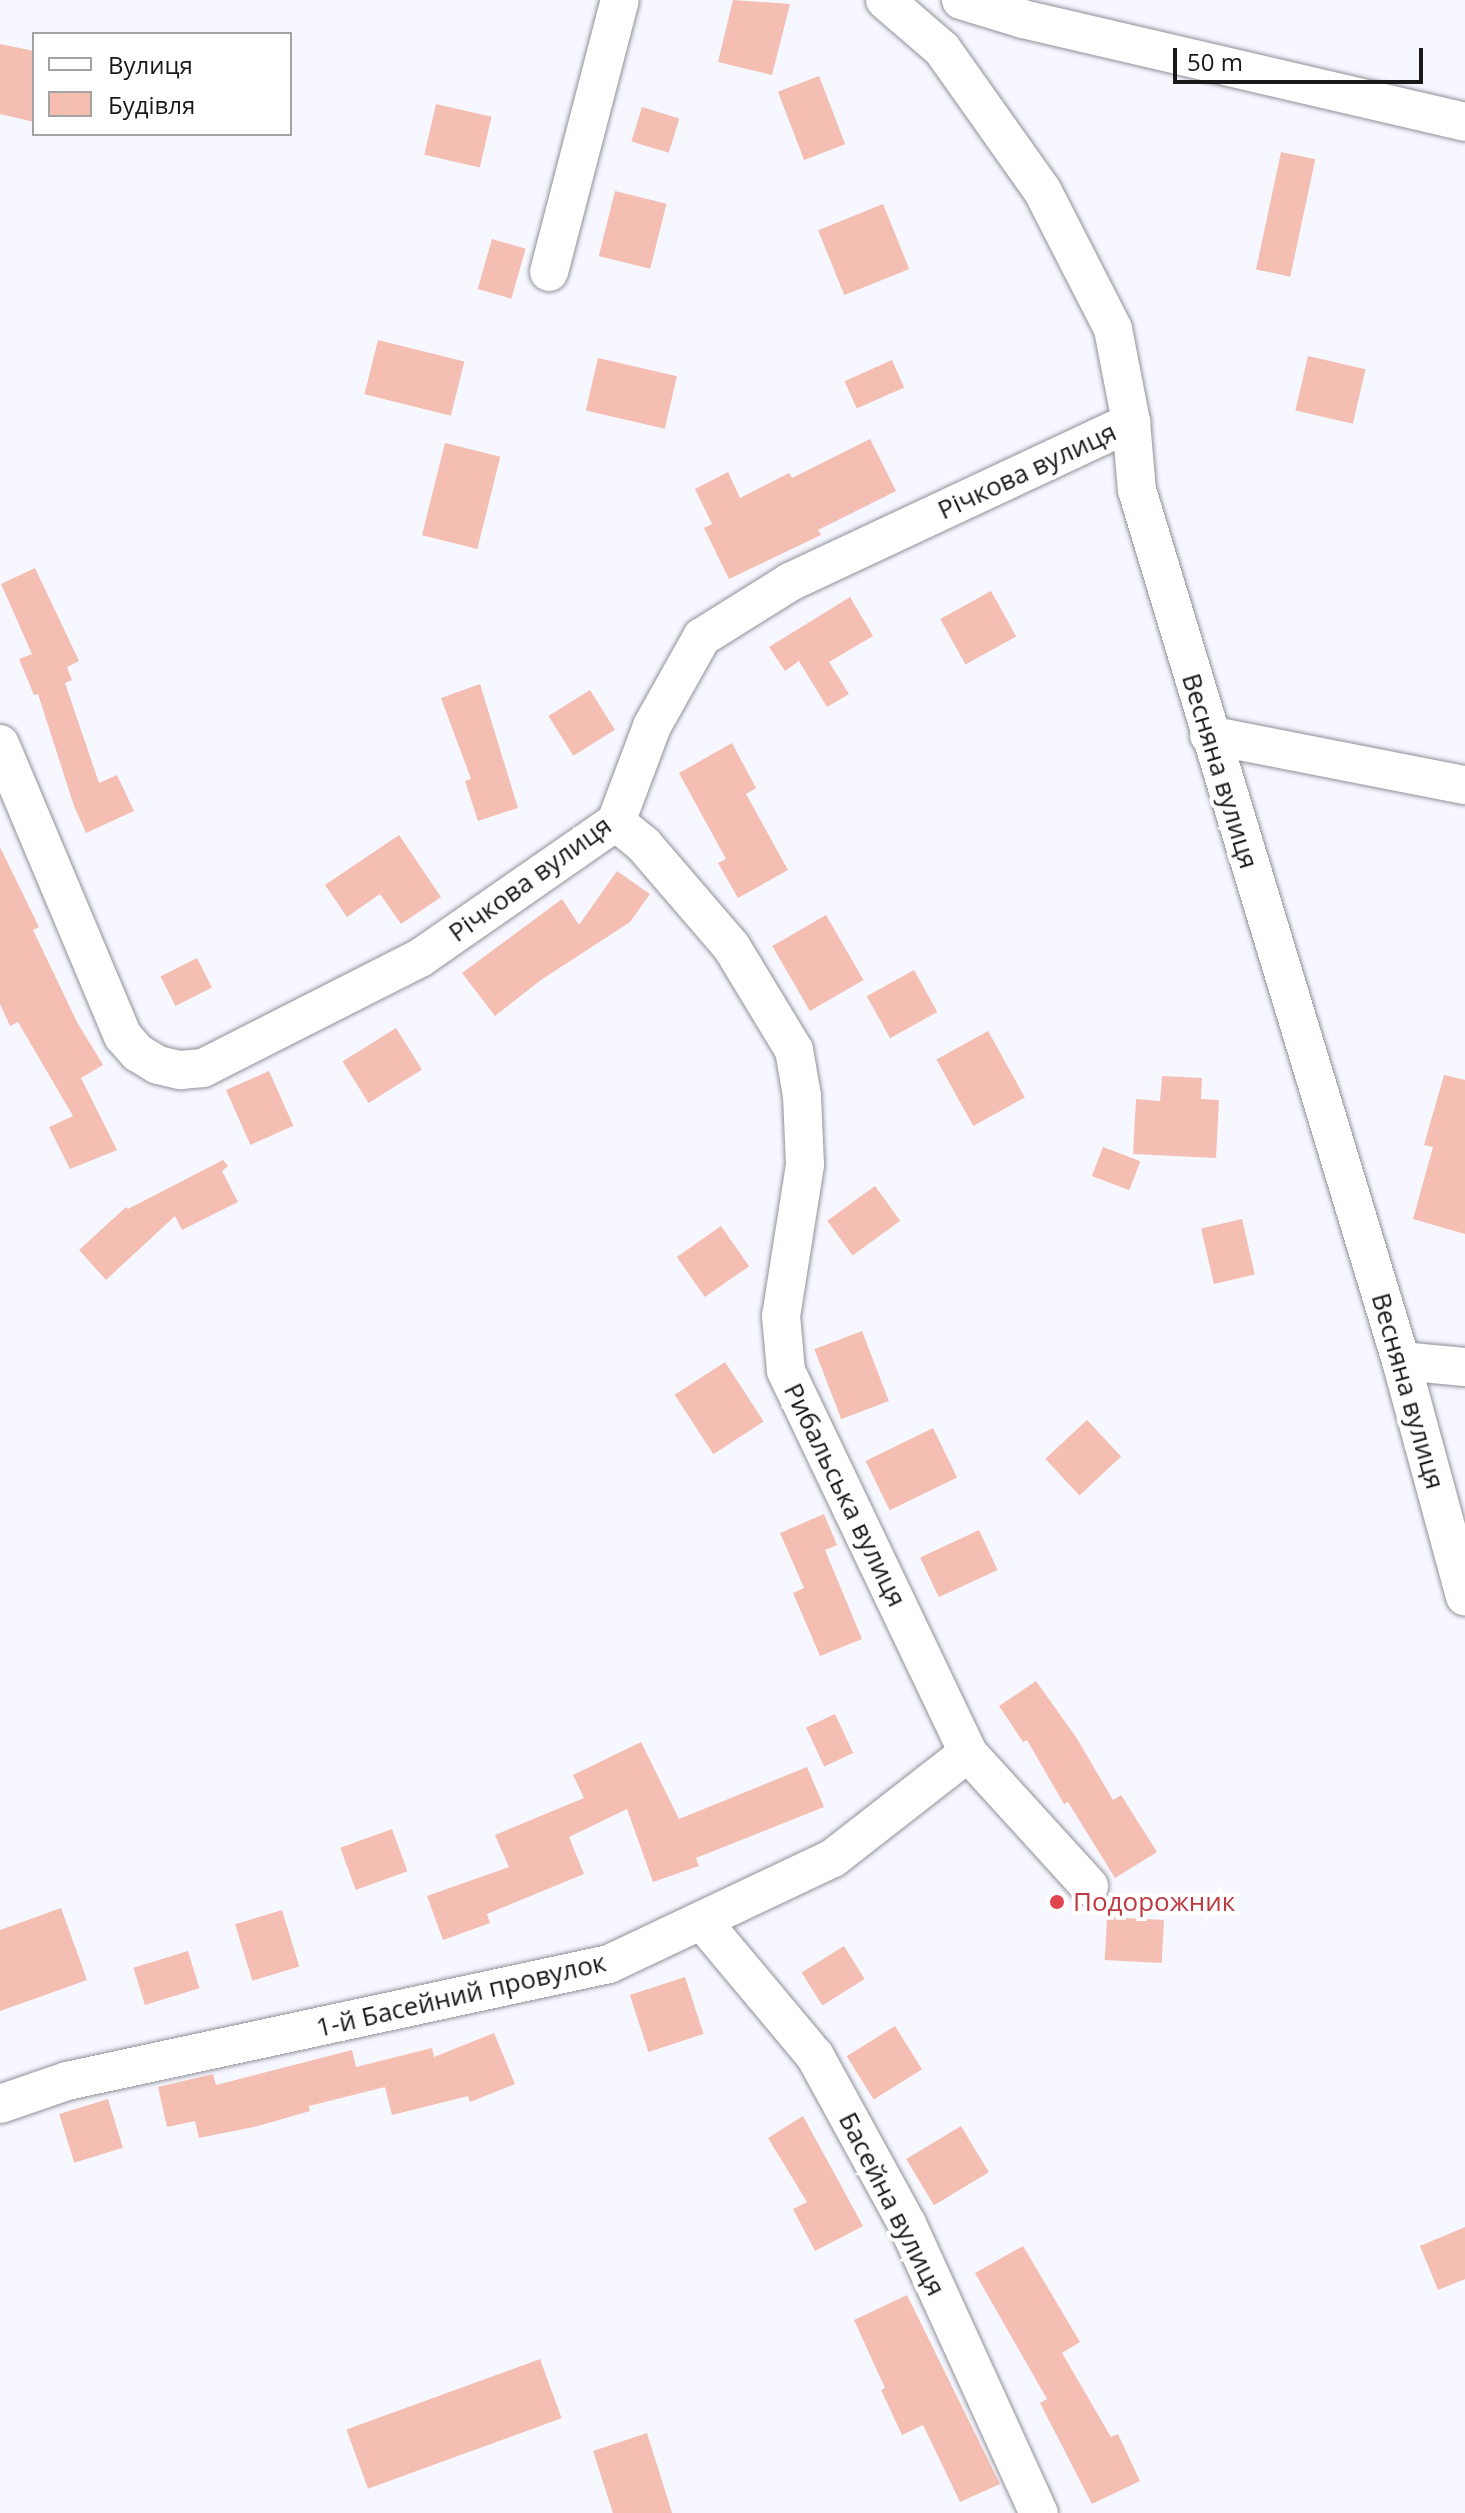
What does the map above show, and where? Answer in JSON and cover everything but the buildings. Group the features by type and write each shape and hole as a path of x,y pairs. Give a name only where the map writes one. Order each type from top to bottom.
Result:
{"street":[{"path":"549,272 620,0"},
{"name":"Весняна вулиця","path":"885,0 942,49 1042,190 1113,329 1131,422 1137,490 1401,1361 1465,1596"},
{"path":"961,0 1023,19 1465,122"},
{"name":"Річкова вулиця","path":"0,744 123,1036 138,1053 158,1065 180,1070 203,1068 420,958 616,822 652,726 702,637 790,582 1131,422"},
{"path":"1209,735 1465,785"},
{"name":"Рибальська вулиця","path":"616,822 644,845 731,946 794,1050 802,1096 805,1165 781,1316 786,1371 968,1753 1089,1886"},
{"path":"1401,1361 1465,1367"},
{"name":"1-й Басейний провулок","path":"0,2104 67,2081 609,1964 833,1858 968,1753"},
{"name":"Басейна вулиця","path":"702,1921 815,2056 907,2224 1039,2513"}],"place":[{"name":"Подорожник","path":"1057,1902"}]}
